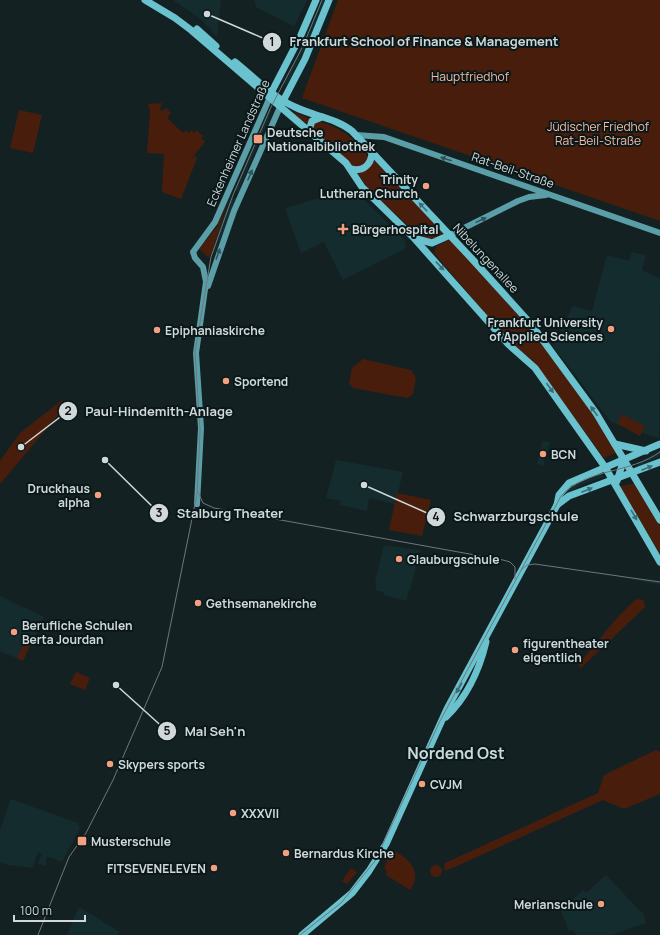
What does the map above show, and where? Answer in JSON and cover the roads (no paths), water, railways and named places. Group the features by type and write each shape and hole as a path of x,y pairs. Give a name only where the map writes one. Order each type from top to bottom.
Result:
{"main road":[{"path":"145,0 184,24 282,104 340,158 367,192 413,237 508,344 535,368 614,480 660,562"},
{"path":"154,0 190,23 271,95"},
{"name":"Eckenheimer Landstraße","path":"206,291 205,272 195,258 193,252 215,222 271,95 301,35 316,0"},
{"name":"Eckenheimer Landstraße","path":"197,504 201,428 196,353 206,291 234,211 282,104 306,56 329,0"},
{"name":"Nibelungenallee","path":"282,104 348,127 450,235 531,324 596,413 615,444 621,458 633,474 660,520"},
{"path":"309,130 312,121 322,117"},
{"name":"Rat-Beil-Straße","path":"356,135 384,137 660,233"},
{"path":"351,170 360,170 365,167 370,161 372,153"},
{"path":"413,237 432,243 518,201 537,195 552,195"},
{"path":"615,444 646,451"},
{"path":"302,935 341,904 352,893 381,852 441,721 557,505 559,495 565,486 621,458 646,451 660,444"},
{"path":"614,480 621,458"},
{"path":"557,505 569,496 605,482 633,474 660,462"},
{"path":"296,935 316,923"}],"tram line":[{"path":"38,935 69,857 86,833 113,780 162,667 197,494 200,431 195,352 211,257 233,195 271,107 303,46 322,0"},
{"path":"300,935 341,903 375,861 440,721 561,496 571,487 583,480 635,464 660,452"},
{"path":"198,492 203,503 214,508 503,560 510,562 515,567 515,579"},
{"path":"521,570 527,565 535,564 660,582"}],"place":[{"name":"Frankfurt School of Finance & Management","path":"207,14"},
{"name":"Deutsche Nationalbibliothek","path":"258,139"},
{"name":"Trinity Lutheran Church","path":"426,186"},
{"name":"Bürgerhospital","path":"343,229"},
{"name":"Frankfurt University of Applied Sciences","path":"611,329"},
{"name":"Epiphaniaskirche","path":"157,330"},
{"name":"Sportend","path":"226,381"},
{"name":"Paul-Hindemith-Anlage","path":"21,447"},
{"name":"BCN","path":"543,454"},
{"name":"Stalburg Theater","path":"105,460"},
{"name":"Schwarzburgschule","path":"364,485"},
{"name":"Druckhaus alpha","path":"98,495"},
{"name":"Glauburgschule","path":"399,559"},
{"name":"Gethsemanekirche","path":"198,603"},
{"name":"Berufliche Schulen Berta Jourdan","path":"14,632"},
{"name":"figurentheater eigentlich","path":"515,650"},
{"name":"Mal Seh'n","path":"116,685"},
{"name":"Skypers sports","path":"110,764"},
{"name":"CVJM","path":"422,784"},
{"name":"XXXVII","path":"233,813"},
{"name":"Musterschule","path":"82,841"},
{"name":"Bernardus Kirche","path":"286,853"},
{"name":"FITSEVENELEVEN","path":"214,868"},
{"name":"Merianschule","path":"601,904"}],"district":[{"name":"Nordend Ost","path":"456,753"}],"park label":[{"name":"Hauptfriedhof","path":"470,76"},
{"name":"Jüdischer Friedhof Rat-Beil-Straße","path":"598,133"}]}
